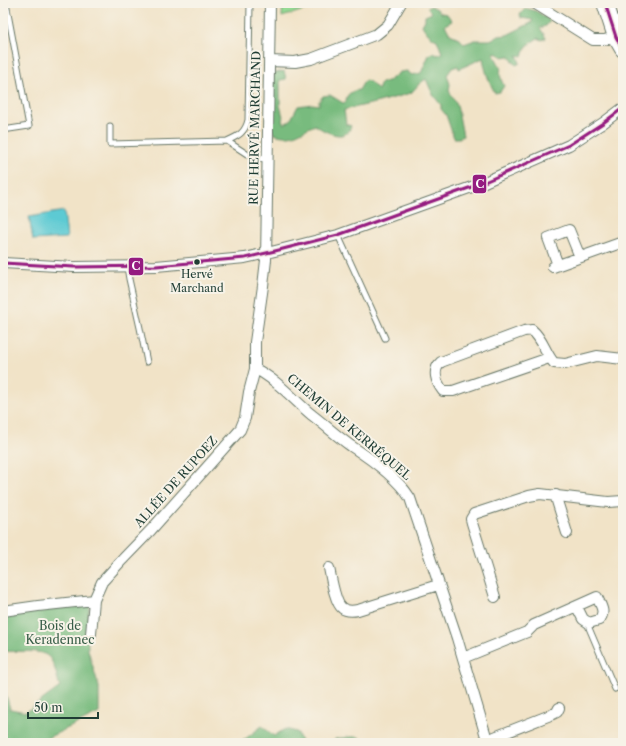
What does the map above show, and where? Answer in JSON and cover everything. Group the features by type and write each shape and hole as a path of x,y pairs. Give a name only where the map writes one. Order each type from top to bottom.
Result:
{"main road":[{"path":"604,3 620,43"}],"street":[{"name":"RUE HERVÉ MARCHAND","path":"266,254 270,3"},
{"path":"269,61 294,62 306,60 370,36 388,25 401,3"},
{"path":"534,3 593,40 604,40 620,43"},
{"path":"3,263 74,267 127,267 156,266 266,254 338,235 466,190 526,165 575,141 623,108"},
{"path":"580,257 569,230 548,238 555,266 623,242"},
{"path":"255,369 254,342 264,278 266,254"},
{"path":"550,358 453,391 443,391 439,386 435,374 437,366 441,362 524,331 532,330 539,335 554,363 565,364 597,356 623,359"},
{"name":"CHEMIN DE KERRÉQUEL","path":"255,369 270,378 312,415 351,446 359,450 404,489 410,498 415,508 438,585 451,619 488,741 553,714 557,712 559,708"},
{"name":"ALLÉE DE RUPOEZ","path":"91,634 94,600 102,582 151,530 240,430 245,418 249,392 255,369"},
{"path":"495,597 472,523 472,516 475,513 529,496 544,494 608,502 623,501"},
{"path":"556,495 567,533"},
{"path":"329,568 338,604 343,609 347,610 358,610 438,585"},
{"path":"462,658 527,632 534,625 597,597 604,611 599,620 589,623 583,619 577,607"},
{"path":"3,611 94,600"}],"lane":[{"path":"3,130 30,126 6,3"},
{"path":"110,126 110,144 227,142 243,133 247,127 248,120 250,3"},
{"path":"227,142 253,158 267,159"},
{"path":"338,235 385,338"},
{"path":"127,267 147,362"},
{"path":"589,623 589,628 615,689"}],"green space":[{"path":"283,3 311,3 314,5 320,5 282,17"},
{"path":"431,6 441,13 447,14 452,21 445,25 450,34 459,38 464,44 475,40 490,40 499,36 507,35 531,23 533,20 521,18 520,14 525,9 535,11 550,21 546,26 540,28 546,38 542,40 538,38 528,45 522,56 517,55 520,63 516,65 509,56 503,57 494,52 494,55 501,68 500,72 504,86 500,92 495,93 489,81 483,58 459,69 458,66 452,68 447,75 450,84 449,91 457,105 463,136 454,138 446,115 441,109 441,105 433,95 426,79 411,93 344,110 346,124 351,126 345,134 340,135 329,133 315,125 291,136 274,134 271,127 271,78 275,73 284,71 286,79 280,80 280,105 283,117 282,121 284,124 290,121 298,106 312,104 319,105 319,101 323,96 330,95 343,103 346,102 348,95 351,92 359,90 365,80 369,81 378,90 381,83 390,80 400,72 407,71 412,75 421,73 429,55 434,53 437,55 442,53 437,40 428,34 422,25 425,20 425,16 432,13 427,8"},
{"name":"Bois de Keradennec","path":"90,604 87,625 88,650 99,687 99,713 41,741 42,743 3,743 3,683 10,709 26,712 60,687 53,663 45,654 34,652 3,651 3,614"},
{"path":"262,726 274,736 285,729 297,732 302,743 240,743"},
{"path":"359,737 365,743 334,743 335,739"}],"water":[{"path":"64,211 67,238 33,240 29,217"}],"transit line":[{"name":"C","path":"605,3 616,37 623,49"},
{"name":"C","path":"3,263 74,267 156,266 245,258 275,251 338,235 480,184 569,145 623,108"}],"place":[{"name":"Hervé Marchand","path":"197,262"}]}
